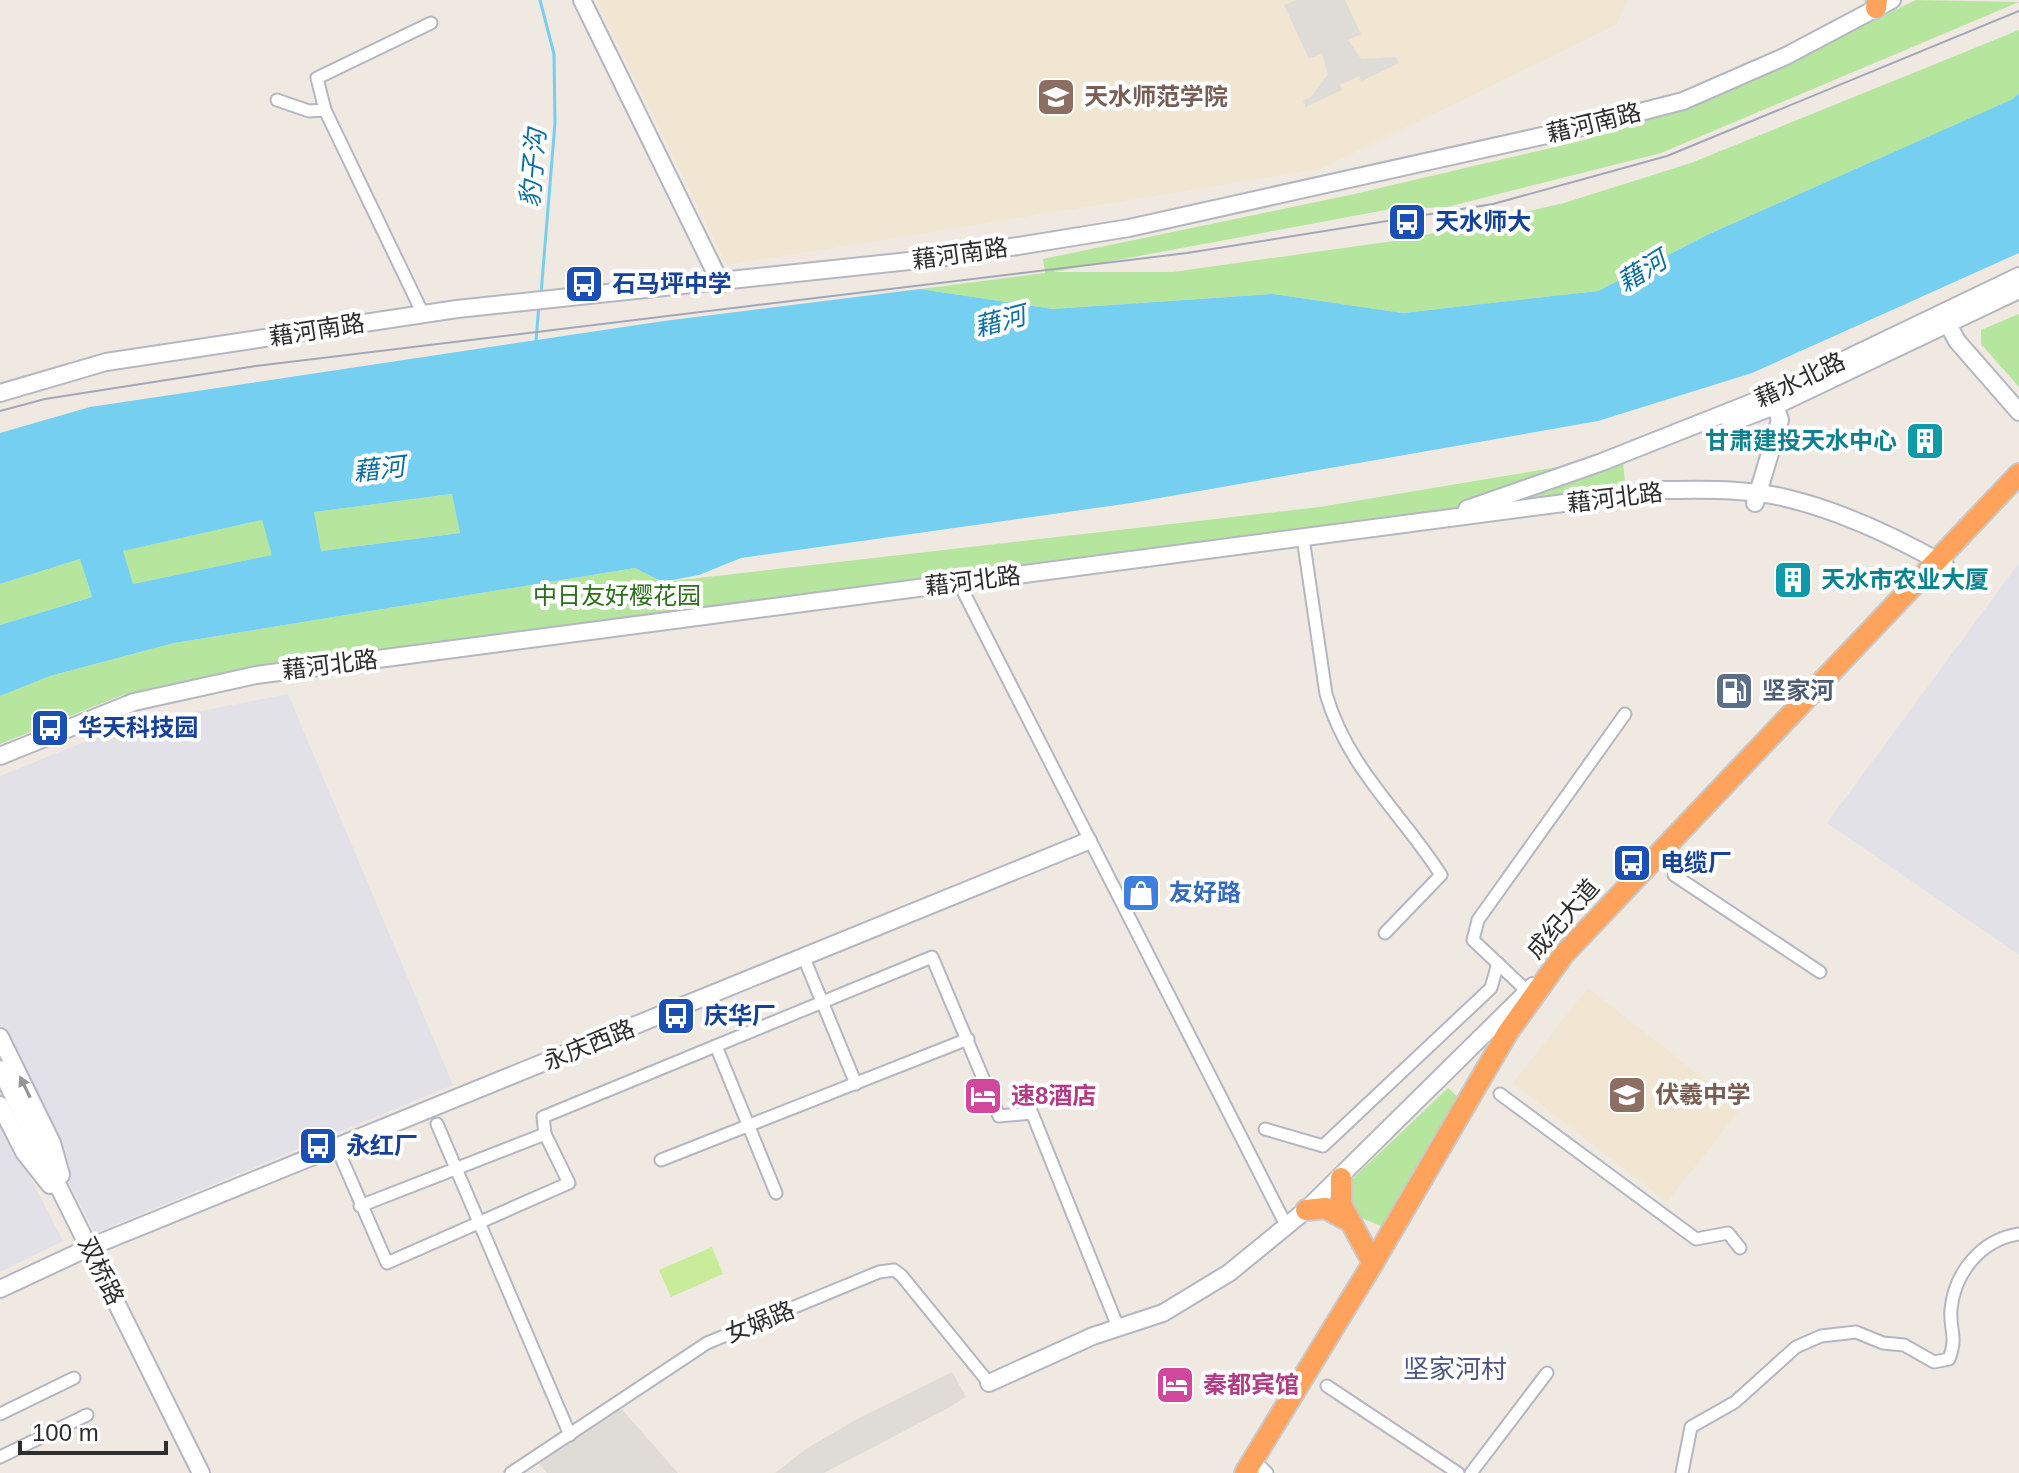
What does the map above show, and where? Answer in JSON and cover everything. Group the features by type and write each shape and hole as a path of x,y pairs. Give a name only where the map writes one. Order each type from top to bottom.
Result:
{"highway":[{"name":"成纪大道","path":"1257,1471 1521,1033 1589,933 1938,566 2019,474"},
{"name":"成纪大道","path":"1257,1471 1373,1263 1508,1032 1564,954 1938,566 2019,490"},
{"path":"1341,1178 1341,1204 1373,1263"},
{"path":"1306,1210 1325,1208 1349,1221"}],"main road":[{"path":"582,0 721,284"},
{"name":"藉河南路","path":"0,393 106,362 423,314 721,284 956,256 1129,228 1578,128 1683,101 1786,56 1881,3"},
{"name":"藉水北路","path":"1945,319 2019,276"},
{"name":"藉水北路","path":"1489,513 1773,400 1945,319 2019,290"},
{"path":"1945,319 1957,341 2019,412"},
{"path":"1756,498 1780,420 1773,400"},
{"name":"藉水北路","path":"1441,524 1773,400"},
{"name":"藉河北路","path":"1441,524 1489,513 1663,490 1756,498"},
{"name":"藉河北路","path":"0,756 134,702 256,675 1441,524 1663,499 1785,497 1866,526 1938,566"},
{"name":"藉河北路","path":"0,766 23,754 137,711 257,684 964,593 1302,543"},
{"name":"永庆西路","path":"0,1289 90,1247 1088,841"},
{"path":"989,1383 1118,1327 1175,1307 1229,1273 1287,1227 1341,1178 1564,954 1589,933"},
{"path":"0,1037 52,1143 71,1212"},
{"name":"双桥路","path":"0,1069 201,1473"},
{"path":"0,1105 24,1152 71,1212"}],"street":[{"path":"423,314 325,110 317,78 431,23"},
{"path":"277,100 309,111 325,110"},
{"path":"1302,543 1326,694 1333,718 1359,768 1423,847 1441,875 1385,933"},
{"path":"964,593 1287,1227"},
{"path":"1527,991 1473,940 1478,920 1625,714"},
{"path":"1674,875 1820,972"},
{"path":"337,1148 387,1263 569,1183 545,1134 543,1117 932,957 999,1116 1032,1113 1118,1327"},
{"path":"804,958 856,1084"},
{"path":"1265,1129 1323,1146 1491,988 1498,963"},
{"path":"661,1160 968,1039"},
{"path":"716,1046 776,1193"},
{"path":"1500,1094 1696,1239 1728,1233 1740,1248"},
{"path":"437,1124 570,1435"},
{"path":"360,1206 545,1134"},
{"path":"1682,1473 1691,1427 1735,1402 1796,1347 1810,1339 1856,1332 1883,1343 1904,1345 1934,1362 1949,1359 1956,1342 1951,1308 1959,1277 1980,1251 2000,1239 2019,1234"},
{"name":"女娲路","path":"511,1473 707,1343 879,1272 894,1270 901,1275 989,1383"},
{"path":"1471,1473 1547,1373"},
{"path":"0,1414 74,1378"},
{"path":"1327,1386 1458,1473"},
{"path":"0,1457 87,1415"}],"shaded area":[{"name":"天水师范学院","path":"596,0 1628,0 1616,25 1320,169 727,265"},
{"path":"1296,0 1345,0 1361,34 1348,40 1361,59 1396,57 1399,63 1362,81 1359,76 1340,85 1342,90 1306,107 1303,101 1311,97 1328,74 1322,53 1309,59 1284,5"},
{"path":"2019,563 2019,955 1827,823"},
{"path":"288,694 453,1085 95,1233 0,1053 0,776 124,726"},
{"name":"伏羲中学","path":"1588,988 1741,1108 1667,1202 1513,1083"},
{"path":"0,1118 63,1241 0,1272"},
{"path":"952,1372 966,1397 948,1408 824,1473 775,1473 806,1449 857,1419"},
{"path":"617,1404 678,1473 547,1473 534,1458"}],"green space":[{"path":"1916,0 2019,2 1661,153 1447,207 1391,209 1053,272 1173,272 1408,239 1564,203 1691,163 2019,30 2019,93 2014,99 1707,235 1598,291 1403,313 1273,294 1053,309 920,289 1045,273 1043,259 1350,195 1585,140 1721,95"},
{"path":"2019,314 2019,387 1981,344 1981,330"},
{"name":"中日友好樱花园","path":"1622,450 1625,483 1505,506 225,673 120,696 0,744 0,696 50,676 174,643 635,568 663,582 1320,507 1564,466"},
{"path":"453,494 460,533 321,551 313,512"},
{"path":"262,520 273,555 133,584 122,551"},
{"path":"80,559 92,597 0,625 0,584"},
{"path":"1448,1088 1460,1099 1383,1227 1360,1217 1349,1203 1346,1185"},
{"path":"712,1247 723,1274 671,1297 659,1270"}],"water":[{"name":"藉河","path":"2019,93 2019,253 1752,373 1598,421 1131,503 741,558 699,575 663,582 635,568 174,643 50,676 0,696 0,625 92,597 80,559 0,584 0,433 90,407 664,321 920,289 1053,309 1273,294 1403,313 1598,291 1707,235 2013,99","holes":["452,494 460,533 321,551 314,512","262,520 272,555 133,584 123,551"]}],"waterway":[{"name":"豹子沟","path":"540,0 554,54 555,123 541,294"},
{"name":"豹子沟","path":"536,340 539,305"}],"tram line":[{"path":"0,411 45,399 256,366 1187,253 1493,204 1667,156 2019,11"}],"place":[{"name":"天水师范学院","path":"1056,97"},
{"name":"天水师大","path":"1407,222"},
{"name":"石马坪中学","path":"584,284"},
{"name":"甘肃建投天水中心","path":"1925,441"},
{"name":"天水市农业大厦","path":"1793,580"},
{"name":"坚家河","path":"1734,691"},
{"name":"华天科技园","path":"50,728"},
{"name":"电缆厂","path":"1632,863"},
{"name":"友好路","path":"1141,893"},
{"name":"庆华厂","path":"676,1016"},
{"name":"伏羲中学","path":"1627,1095"},
{"name":"速8酒店","path":"983,1096"},
{"name":"永红厂","path":"318,1146"},
{"name":"秦都宾馆","path":"1175,1385"}],"district":[{"name":"坚家河村","path":"1455,1369"}]}
